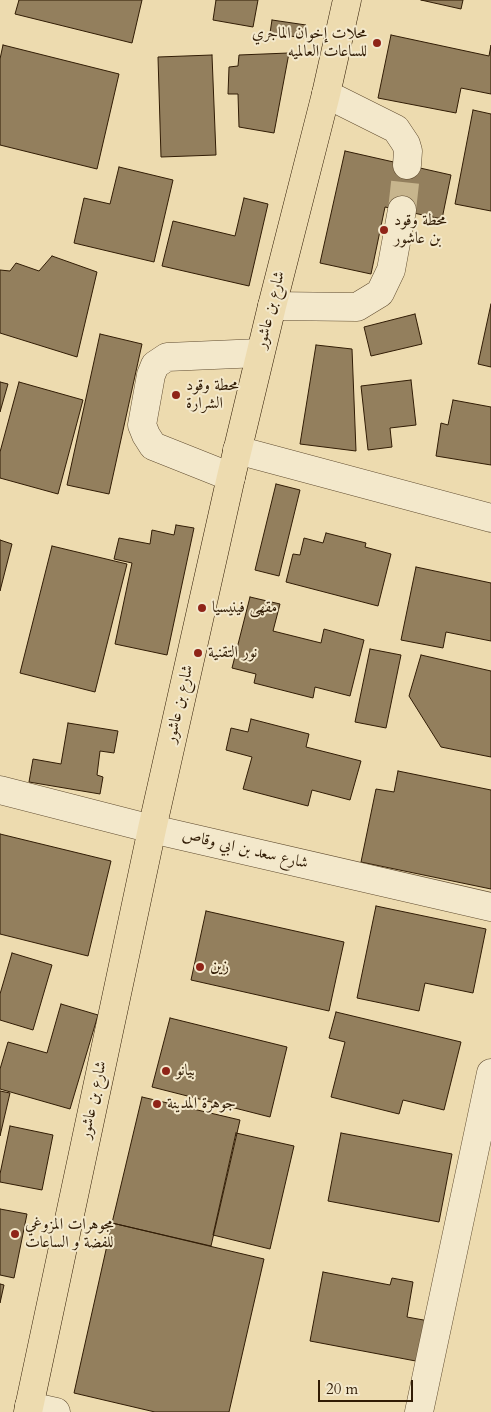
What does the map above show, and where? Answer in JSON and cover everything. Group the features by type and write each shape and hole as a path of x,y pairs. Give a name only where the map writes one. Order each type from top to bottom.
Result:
{"main road":[{"name":"شارع بن عاشور","path":"29,1409 152,829 231,476 260,353 326,94 347,0"}],"street":[{"path":"326,94 396,129 406,144 408,151 407,165"},
{"path":"272,306 357,307 380,293 391,270 402,210"},
{"path":"231,476 153,446 142,425 151,375 155,365 168,357 260,353"},
{"path":"237,450 491,518"},
{"name":"شارع سعد بن ابي وقاص","path":"0,790 152,829 491,907"},
{"path":"419,1412 491,1073"},
{"path":"29,1409 56,1412"}],"building":[{"path":"19,0 142,0 132,43 15,14"},
{"path":"216,0 258,0 253,27 213,20"},
{"path":"421,0 463,0 461,9"},
{"path":"272,20 306,25 304,38 270,33"},
{"path":"391,35 489,56 491,45 491,94 461,88 456,113 378,98"},
{"path":"3,45 119,74 97,169 0,145 0,59"},
{"path":"289,53 274,133 239,127 238,94 228,94 229,67 238,66 239,55"},
{"path":"212,55 216,155 161,157 158,57"},
{"path":"473,110 491,114 491,211 455,204"},
{"path":"345,151 451,175 442,219 385,207 371,274 320,263"},
{"path":"119,167 173,180 154,262 74,243 84,198 110,204"},
{"path":"244,198 268,204 249,286 162,266 173,221 235,236"},
{"path":"52,256 97,272 77,357 0,333 0,270 10,271 16,263 39,271"},
{"path":"491,304 491,367 478,364"},
{"path":"415,314 422,344 371,356 364,327"},
{"path":"100,334 142,344 109,494 67,485"},
{"path":"316,345 352,349 356,451 300,444"},
{"path":"411,380 416,425 390,428 392,447 368,450 361,386"},
{"path":"0,382 8,384 0,412"},
{"path":"19,382 83,400 58,494 0,478 0,452"},
{"path":"453,400 491,407 491,465 436,456 441,423 448,425"},
{"path":"276,484 300,490 279,576 255,570"},
{"path":"176,525 194,528 167,655 115,644 132,563 114,559 119,538 150,544 152,530 174,535"},
{"path":"326,533 366,543 365,547 391,554 378,606 286,582 293,554 300,555 304,538 323,543"},
{"path":"0,540 12,544 0,591"},
{"path":"52,546 127,564 95,692 20,673"},
{"path":"416,567 491,583 491,641 446,632 443,648 401,640"},
{"path":"250,597 280,604 273,631 321,643 324,629 364,640 350,696 315,687 313,698 254,683 256,674 232,668"},
{"path":"370,649 401,655 386,728 355,722"},
{"path":"421,655 491,671 491,757 441,747 409,696"},
{"path":"251,719 309,734 306,747 361,761 350,800 312,790 308,806 243,789 252,757 226,750 231,728 248,732"},
{"path":"68,723 118,731 114,753 100,751 97,775 103,777 100,794 29,782 33,759 61,764"},
{"path":"398,771 491,790 491,889 361,862 376,789 394,792"},
{"path":"0,834 111,861 88,956 0,934"},
{"path":"376,906 486,929 473,993 425,983 419,1011 357,998"},
{"path":"206,911 344,942 329,1011 191,980"},
{"path":"12,953 52,965 33,1030 0,1020 0,994"},
{"path":"61,1004 98,1015 70,1109 0,1089 0,1069 8,1042 47,1053"},
{"path":"336,1012 461,1042 444,1110 403,1100 399,1114 331,1097 345,1042 329,1038"},
{"path":"170,1018 287,1047 270,1117 152,1087"},
{"path":"0,1091 10,1093 0,1136"},
{"path":"142,1097 240,1120 211,1246 112,1223"},
{"path":"10,1126 53,1135 42,1190 0,1182"},
{"path":"236,1133 294,1146 270,1249 213,1235"},
{"path":"341,1133 452,1154 439,1222 328,1201"},
{"path":"0,1209 27,1214 14,1278 0,1275"},
{"path":"112,1223 264,1259 229,1412 155,1412 74,1393"},
{"path":"323,1272 390,1285 392,1278 413,1282 407,1317 429,1321 421,1362 310,1341"},
{"path":"0,1284 4,1285 0,1303"}],"tunnel":[{"path":"402,210 407,165"}],"place":[{"name":"محلات إخوان الماجري للساعات العالميه","path":"377,43"},
{"name":"محطة وقود بن عاشور","path":"384,230"},
{"name":"محطة وقود الشرارة","path":"176,395"},
{"name":"مقهى فينيسيا","path":"202,608"},
{"name":"نور التقنية","path":"198,653"},
{"name":"زين","path":"200,967"},
{"name":"بيانو","path":"166,1071"},
{"name":"جوهرة المدينة","path":"157,1104"},
{"name":"مجوهرات المزوغي للفضة و الساعات","path":"15,1234"}]}
